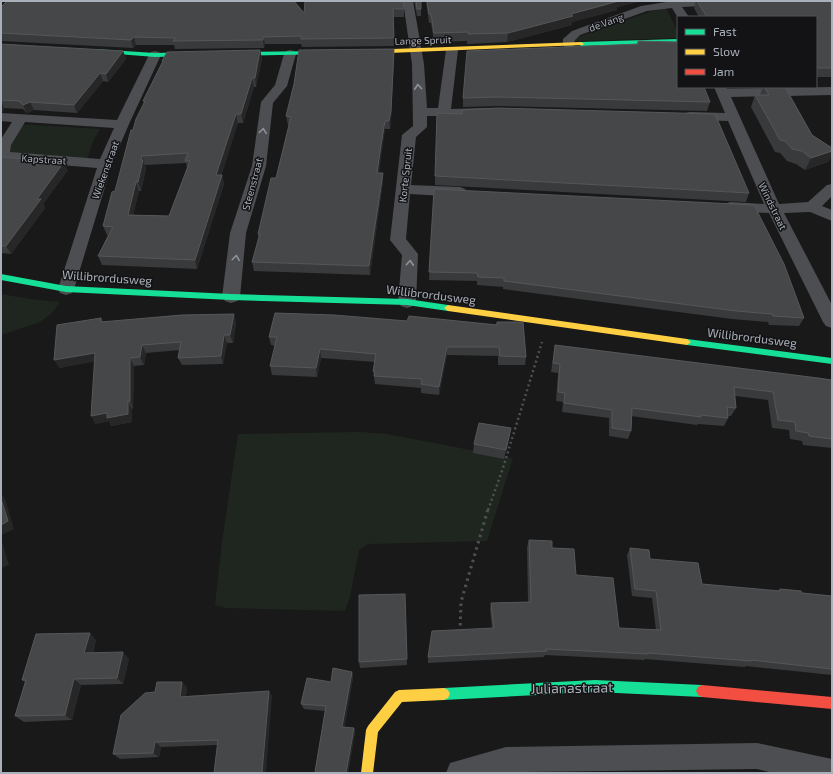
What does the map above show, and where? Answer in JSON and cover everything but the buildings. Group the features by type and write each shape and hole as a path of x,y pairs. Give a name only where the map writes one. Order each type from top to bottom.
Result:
{"street":[{"name":"Korte Spruit","path":"407,302 410,254 398,240 409,135 420,127 416,51 408,1"},
{"path":"682,16 675,4 726,1"},
{"name":"de Vang","path":"569,45 569,39 576,33 645,8 675,4"},
{"name":"Lange Spruit","path":"353,53 677,40"},
{"path":"444,113 452,50"},
{"path":"86,51 155,55 203,54"},
{"path":"218,54 337,53"},
{"name":"Steenstraat","path":"231,297 238,233 259,166 267,102 281,86 290,54"},
{"name":"Wiekenstraat","path":"66,289 105,164 122,124 155,55"},
{"path":"721,90 832,91"},
{"name":"Windstraat","path":"721,90 774,209 825,295 832,322"},
{"path":"420,112 470,113 497,111"},
{"path":"677,116 732,117"},
{"path":"1,117 122,124"},
{"name":"Kapstraat","path":"21,118 4,145 2,156 105,164"},
{"path":"812,207 832,188"},
{"path":"403,189 475,193"},
{"path":"712,206 774,209 812,207 832,216"},
{"name":"Willibrordusweg","path":"1,276 66,289 231,297 407,302 547,324 832,361"},
{"name":"Julianastraat","path":"367,773 372,730 400,696 595,686 688,690 832,703"},
{"path":"460,773 506,760 757,756 832,773"}],"path":[{"path":"460,638 461,602 491,499 502,471 547,324"}],"shaded area":[{"path":"666,8 677,30 677,38 575,41 575,38 652,11"},
{"path":"18,124 100,129 93,141 87,160 4,155"},
{"path":"1,294 60,302 52,313 40,322 1,335"},
{"path":"360,432 387,434 513,458 487,541 368,544 359,550 350,597 345,611 225,608 215,605 222,542 238,434"}],"traffic: fast":[{"path":"581,44 677,41"},
{"path":"94,51 155,55 195,54"},
{"path":"231,54 329,53"},
{"path":"1,277 66,289 231,297 407,302 448,308"},
{"path":"687,342 832,361"},
{"path":"444,694 595,686 702,691"}],"traffic: slow":[{"path":"365,52 581,44"},
{"path":"448,308 687,342"},
{"path":"367,773 372,730 399,696 444,694"}],"traffic: jam":[{"path":"702,691 832,703"}]}
